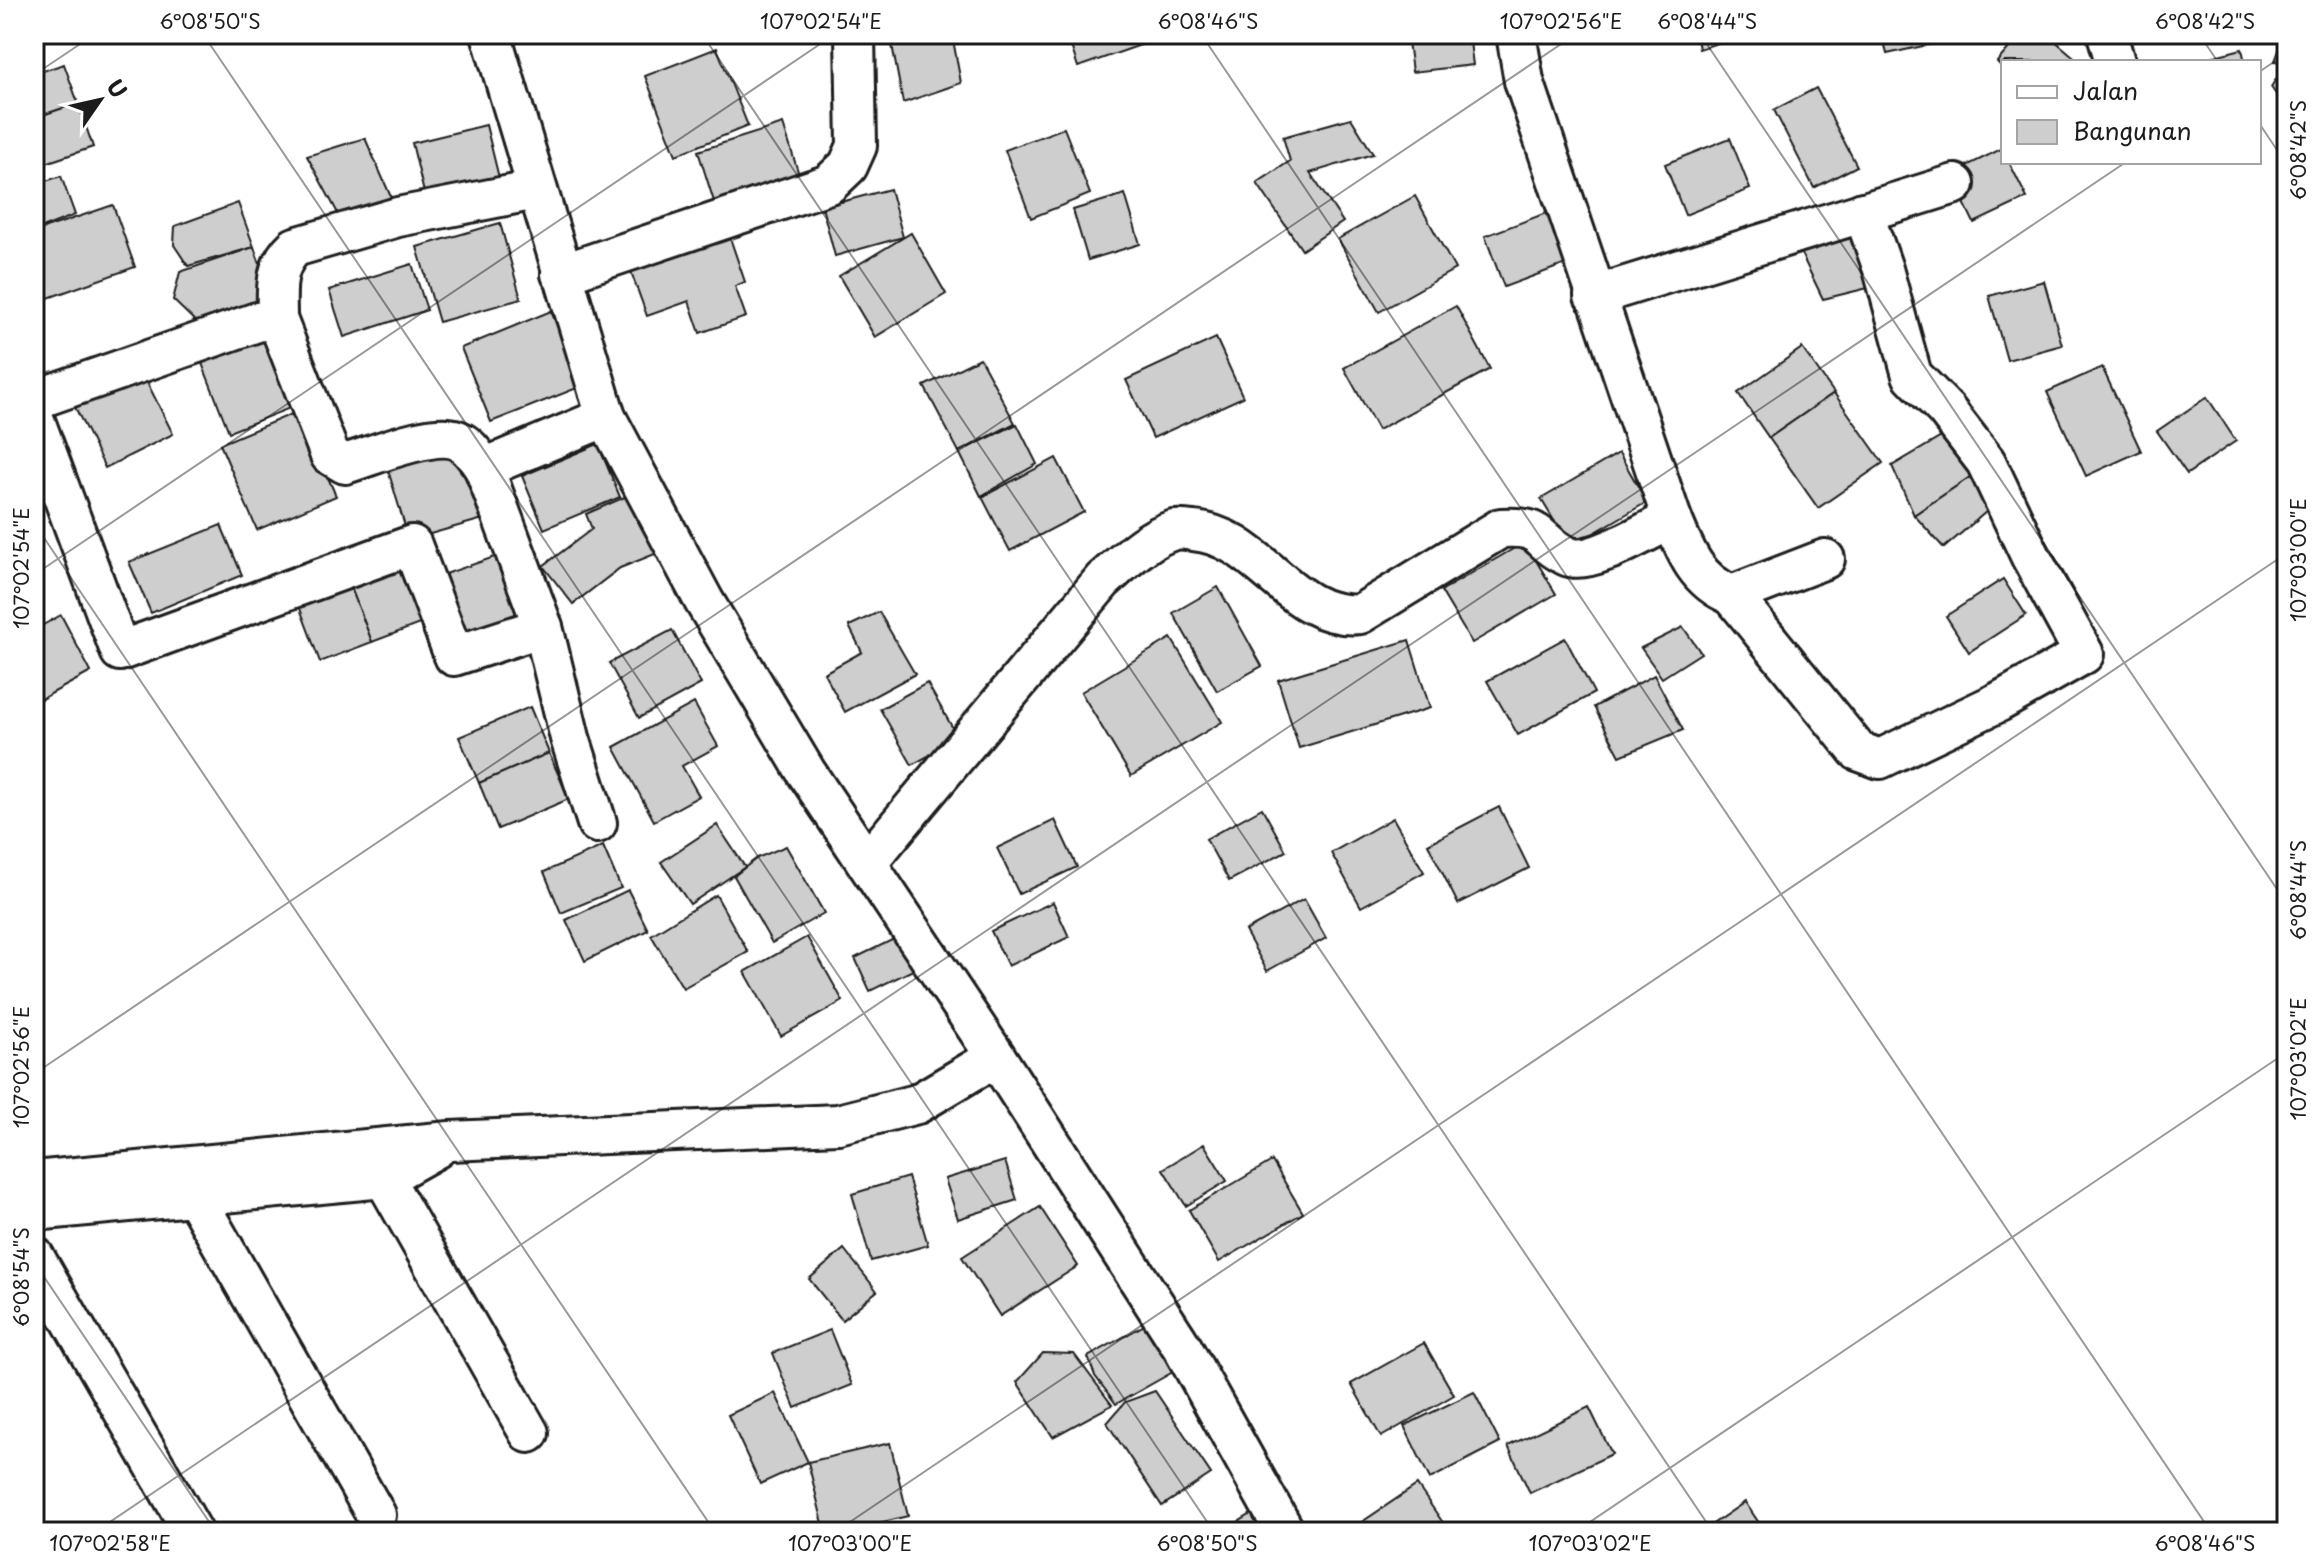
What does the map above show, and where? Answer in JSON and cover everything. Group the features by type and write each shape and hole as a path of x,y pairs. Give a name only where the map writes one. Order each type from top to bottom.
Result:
{"street":[{"path":"491,34 606,417 704,601 806,772 996,1057 1182,1347 1285,1532"},
{"path":"561,274 829,184 848,166 857,146 855,34"},
{"path":"1516,34 1524,81 1594,296 1672,519 1691,563 1716,589 1732,595 1858,751 1880,759 1999,702 2084,654 2031,557 1986,462 1946,410 1912,375 1883,269 1863,212"},
{"path":"2107,34 2114,60"},
{"path":"1594,296 1955,184"},
{"path":"536,190 398,217 295,247 285,256 277,273 277,319 335,461 345,464 428,439 447,438 468,446 484,468 543,627 570,738 597,823"},
{"path":"34,400 257,322 277,319"},
{"path":"484,468 606,417"},
{"path":"34,418 120,651 412,545 454,656 543,627"},
{"path":"867,863 1103,580 1136,551 1176,529 1209,532 1246,549 1302,601 1327,613 1345,615 1360,614 1501,528 1523,526 1539,533 1567,557 1581,559 1672,519"},
{"path":"1732,595 1825,559"},
{"path":"34,1181 450,1141 838,1124 917,1104 996,1057"},
{"path":"34,1211 384,1178 450,1141"},
{"path":"384,1178 529,1433"},
{"path":"195,1197 376,1515"},
{"path":"34,1256 193,1532"}],"building":[{"path":"890,34 952,34 961,83 903,103"},
{"path":"1067,34 1169,34 1169,35 1078,67"},
{"path":"1407,34 1469,34 1473,65 1412,72"},
{"path":"1696,34 1746,34 1699,49"},
{"path":"1882,34 1929,34 1932,44 1887,54"},
{"path":"1931,34 1970,34 1933,43"},
{"path":"2021,34 2047,34 2078,60 2001,60 2001,66 1997,62"},
{"path":"2285,34 2287,62 2275,61"},
{"path":"717,48 748,126 676,155 645,76"},
{"path":"2242,49 2245,60 2199,60"},
{"path":"2287,62 2287,111 2271,87"},
{"path":"64,64 78,103 34,118 34,74"},
{"path":"1816,88 1857,166 1814,188 1774,110"},
{"path":"78,103 93,147 34,167 34,118"},
{"path":"1351,118 1373,154 1310,173 1343,222 1302,250 1257,183 1290,161 1283,137"},
{"path":"783,124 801,181 716,208 698,151"},
{"path":"486,125 500,182 426,201 412,143"},
{"path":"1064,128 1090,194 1031,218 1005,150"},
{"path":"365,138 391,197 341,219 307,156"},
{"path":"1730,138 1750,189 1685,215 1665,164"},
{"path":"2001,149 2001,164 2010,164 2027,198 1974,223 1950,174"},
{"path":"61,176 75,215 34,231 34,185"},
{"path":"890,189 903,237 835,256 822,207"},
{"path":"1125,194 1140,244 1088,260 1073,210"},
{"path":"1415,196 1455,269 1379,312 1338,239"},
{"path":"238,203 254,247 188,266 174,245 175,226"},
{"path":"113,205 135,267 34,303 34,232"},
{"path":"1557,209 1577,260 1504,287 1485,236"},
{"path":"1856,220 1872,287 1823,299 1793,237"},
{"path":"500,223 521,299 439,322 417,247"},
{"path":"728,232 745,282 735,286 746,317 700,333 689,301 647,316 629,266"},
{"path":"911,233 946,294 875,337 839,276"},
{"path":"254,247 272,298 198,324 173,300 180,272"},
{"path":"412,264 427,310 344,337 329,290"},
{"path":"2044,281 2062,345 2007,360 1989,296"},
{"path":"1456,306 1490,369 1378,430 1344,368"},
{"path":"551,311 582,386 491,422 461,348"},
{"path":"259,329 290,408 229,432 198,353"},
{"path":"1216,338 1243,397 1153,438 1126,380"},
{"path":"1802,348 1834,393 1769,438 1738,393"},
{"path":"980,358 1015,423 959,452 924,386"},
{"path":"138,364 173,434 105,468 70,397"},
{"path":"2102,367 2141,451 2086,476 2047,392"},
{"path":"1834,393 1883,463 1818,508 1769,438"},
{"path":"2207,397 2236,441 2187,474 2157,431"},
{"path":"299,411 336,496 257,530 220,444"},
{"path":"1017,424 1037,464 981,496 959,452"},
{"path":"1955,429 1976,473 1914,515 1892,466"},
{"path":"598,444 620,497 544,529 522,476"},
{"path":"463,449 483,519 409,540 388,470"},
{"path":"1619,453 1647,502 1570,547 1541,499"},
{"path":"1056,458 1084,512 1010,551 982,497"},
{"path":"1976,473 1994,505 1944,548 1914,515"},
{"path":"634,493 660,552 620,568 573,604 543,566 592,529 586,514"},
{"path":"221,525 242,575 151,613 129,562"},
{"path":"1525,542 1556,594 1472,643 1441,591"},
{"path":"407,552 433,619 372,642 346,575"},
{"path":"503,554 527,623 469,644 445,574"},
{"path":"346,575 372,642 320,662 295,595"},
{"path":"2003,579 2026,615 1969,652 1946,616"},
{"path":"1218,587 1262,666 1217,691 1173,613"},
{"path":"879,612 915,674 845,712 824,673 862,652 849,626"},
{"path":"61,615 91,672 34,703 34,630"},
{"path":"1683,627 1701,653 1662,678 1641,648"},
{"path":"672,630 701,684 639,718 609,663"},
{"path":"1171,638 1222,722 1131,776 1081,692"},
{"path":"1565,638 1594,693 1518,735 1487,681"},
{"path":"1409,640 1430,708 1299,748 1278,680"},
{"path":"1654,675 1683,730 1620,756 1594,707"},
{"path":"927,683 959,739 912,765 880,709"},
{"path":"694,703 718,746 682,766 699,796 654,821 614,747"},
{"path":"530,707 549,753 479,783 459,737"},
{"path":"549,753 569,799 498,829 479,783"},
{"path":"1499,807 1529,868 1458,904 1428,844"},
{"path":"1262,808 1286,851 1229,881 1206,839"},
{"path":"1393,818 1424,872 1361,907 1331,853"},
{"path":"1055,820 1077,867 1019,894 997,848"},
{"path":"717,825 745,867 690,904 661,862"},
{"path":"603,846 621,888 561,913 544,872"},
{"path":"786,846 824,913 772,943 734,876 757,858"},
{"path":"628,890 648,930 585,961 566,920"},
{"path":"716,895 748,952 683,988 651,935"},
{"path":"1304,899 1326,938 1267,971 1245,931"},
{"path":"1053,902 1069,937 1008,966 991,931"},
{"path":"900,936 915,969 870,991 855,958"},
{"path":"807,937 843,1001 781,1036 745,972"},
{"path":"1204,1144 1227,1181 1186,1206 1163,1169"},
{"path":"1005,1161 1017,1200 958,1219 945,1179"},
{"path":"1272,1161 1303,1213 1219,1262 1189,1210"},
{"path":"908,1177 928,1245 871,1261 852,1194"},
{"path":"1040,1207 1078,1266 1000,1316 962,1257"},
{"path":"844,1249 877,1291 842,1320 809,1279"},
{"path":"1148,1323 1180,1368 1116,1404 1095,1376 1088,1357"},
{"path":"830,1330 852,1385 795,1408 773,1353"},
{"path":"1424,1343 1454,1395 1381,1437 1351,1384"},
{"path":"1043,1353 1074,1354 1112,1405 1053,1437 1017,1382"},
{"path":"1155,1391 1211,1474 1162,1506 1107,1423 1125,1402"},
{"path":"1474,1392 1500,1443 1430,1479 1404,1426"},
{"path":"775,1393 808,1462 760,1484 728,1415"},
{"path":"1589,1407 1612,1454 1530,1493 1508,1446"},
{"path":"890,1443 908,1516 841,1532 825,1532 808,1462"},
{"path":"1417,1485 1448,1530 1365,1532 1359,1524"},
{"path":"1745,1502 1765,1532 1701,1532"},
{"path":"1258,1510 1271,1532 1221,1532 1225,1530"}]}
